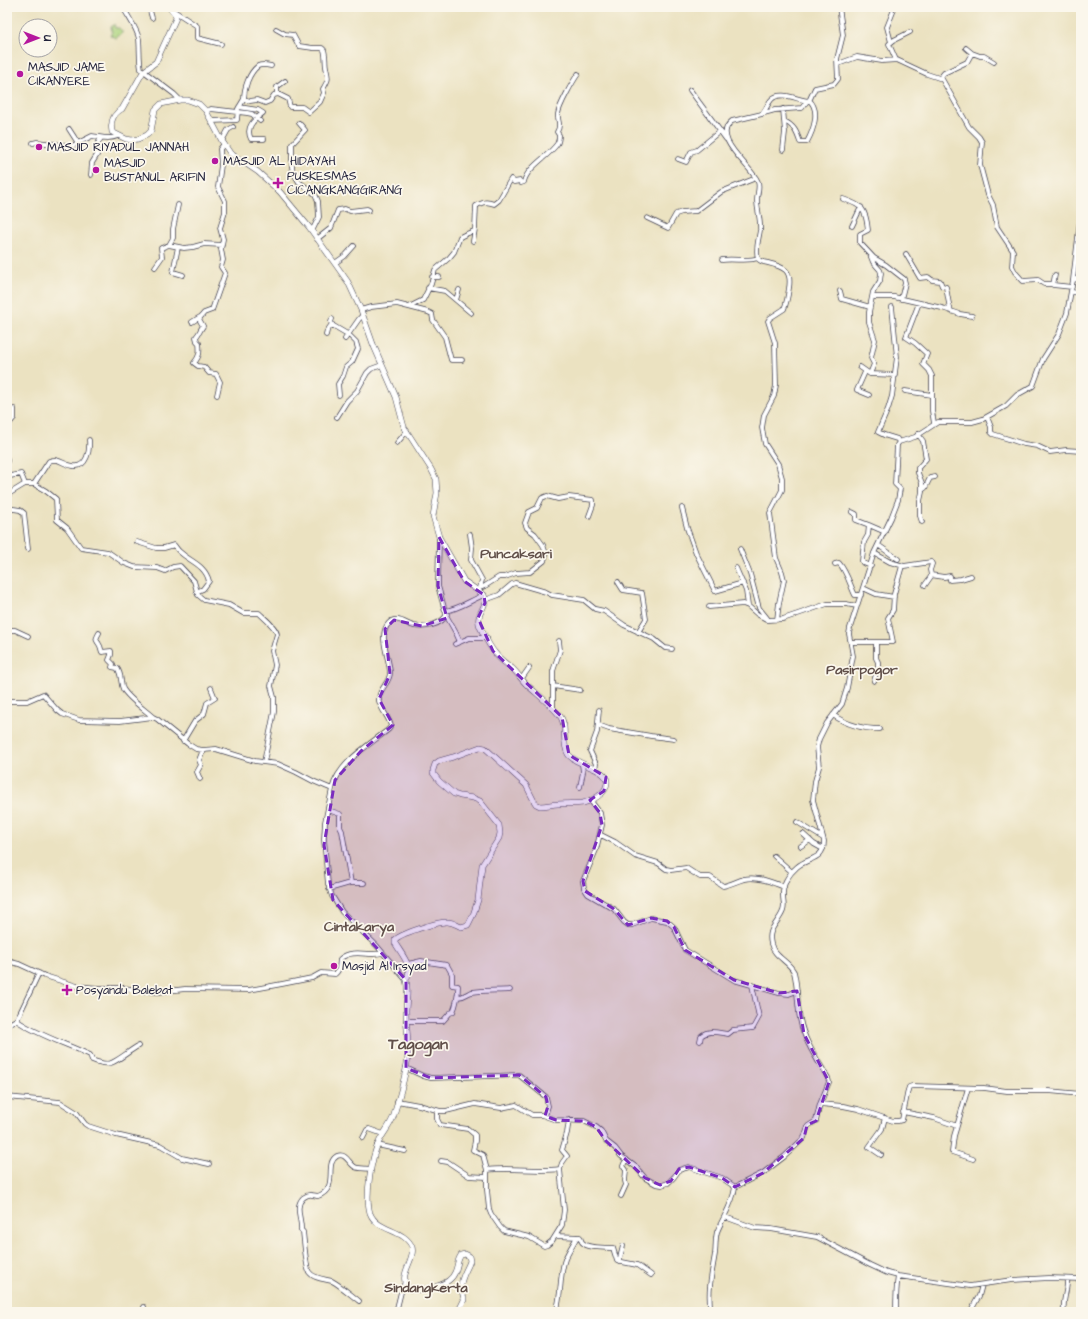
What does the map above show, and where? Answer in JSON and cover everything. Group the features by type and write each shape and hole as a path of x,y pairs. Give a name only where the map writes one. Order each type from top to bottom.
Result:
{"main road":[{"path":"170,7 176,18 166,43 156,62 143,72 122,109 116,113 112,121 112,132 118,136 132,140 147,136 153,127 154,112 156,108 163,103 180,100 193,102 203,107 206,111 223,143 237,158 258,172 280,192 312,231 348,282 396,397 406,431 436,479 437,493 433,516 435,527 439,537 464,581 470,586 480,589 485,598 478,619 480,626 496,654 522,678 525,683 553,707 563,719 565,744 569,755 582,764 605,775 607,784 602,793 581,803 538,805 534,801 526,785 483,747 437,762 433,770 433,773 439,781 454,794 480,801 497,822 500,833 499,838 482,865 478,900 470,922 463,927 451,922 446,922 421,928 397,938 396,943 408,964 409,972 406,980 406,1021 408,1048 406,1068 393,1118 377,1145 370,1169 368,1201 373,1218 380,1225 400,1235 412,1247 412,1254 405,1274 405,1282 407,1287 413,1290 442,1285 450,1280 455,1274 461,1255 467,1254 470,1260 461,1281 464,1300 458,1312"}],"street":[{"path":"123,7 139,40 138,48 140,66 143,72 180,100"},
{"path":"149,7 152,18"},
{"path":"170,7 197,26 197,38 221,44"},
{"path":"728,143 726,134 730,122 783,109 802,108 815,88 834,84 838,79 838,59 843,35 839,7"},
{"path":"893,12 886,27 890,42 889,46 896,60"},
{"path":"276,29 285,34 293,35 299,46 323,48 325,52 326,69 328,72 328,80 323,89 323,97 310,112 302,107 290,107 287,98 277,94"},
{"path":"890,42 910,32"},
{"path":"966,48 972,53 984,56 994,62"},
{"path":"940,78 944,73 967,62 972,53"},
{"path":"838,64 858,57 882,61 896,60 927,74 940,78 969,127 982,142 980,165 988,195 993,205 997,228 1013,251 1012,264 1014,269 1023,281 1038,280 1041,283 1053,284 1081,293"},
{"path":"212,121 235,121 238,118 238,107 244,99 245,88 253,73 260,66 272,66"},
{"path":"473,241 476,206 482,202 494,204 499,200 511,179 514,182 524,182 530,170 543,160 557,143 560,123 558,115 562,104 578,74"},
{"path":"277,94 277,87 285,81"},
{"path":"690,90 728,143 756,178 758,184 757,201 760,229 757,251 758,258 761,262 784,269 789,273 791,282 784,309 768,321 775,343 776,385 775,392 763,419 763,440 778,464 782,474 782,490 770,513 776,558 784,580 775,620"},
{"path":"244,99 250,101 257,100 265,103 269,102 274,95 277,94"},
{"path":"764,113 772,99 779,96 808,100 814,107 815,120 807,142 800,142 794,128 790,123 784,121"},
{"path":"238,107 261,111 263,114 258,120 252,122 250,126 250,138 256,140 264,139"},
{"path":"206,111 211,109 252,114 258,120"},
{"path":"783,109 783,150"},
{"path":"298,123 305,130 292,144 292,167 299,182 315,194 317,198 320,217 312,231"},
{"path":"192,322 204,313 212,310 224,278 225,272 221,267 223,260 222,236 220,228 225,201 220,191 218,182 221,165 220,148 228,130 233,127"},
{"path":"69,129 78,143"},
{"path":"678,159 686,162 691,152 697,150 720,131"},
{"path":"33,143 56,143 69,146 92,136 111,138 118,136"},
{"path":"91,175 92,163 96,156 97,145 101,138"},
{"path":"647,218 668,228 675,215 696,211 721,192 756,178"},
{"path":"842,199 854,202 861,207 867,221 868,230 860,234 860,243 874,258 904,279 905,283 901,299"},
{"path":"155,267 162,257 161,248 168,245 173,238 173,229 178,205"},
{"path":"852,226 861,207"},
{"path":"317,239 331,228 338,210 369,210"},
{"path":"892,307 897,350 894,386 888,409 878,432 897,439 899,442 904,442 934,424 945,422 972,422 987,417 1006,406 1017,395 1034,386 1043,359 1059,334 1065,319 1074,280 1081,212"},
{"path":"409,308 421,302 436,268 444,264 454,252 460,237 474,231"},
{"path":"168,245 193,247 204,244 222,245"},
{"path":"335,263 345,256 354,246"},
{"path":"178,247 173,272 183,275"},
{"path":"870,254 873,262 881,273 880,281 873,292 870,307 869,322 874,338 871,358 874,364 870,374"},
{"path":"906,254 920,278 928,277 932,280 940,281 942,286 946,287 949,300 948,306 951,312"},
{"path":"722,260 758,258"},
{"path":"1053,284 1055,275"},
{"path":"432,277 439,277"},
{"path":"1074,280 1081,278"},
{"path":"428,288 445,291 471,313"},
{"path":"456,300 459,290"},
{"path":"840,291 842,299 870,307"},
{"path":"872,297 901,299 972,316"},
{"path":"919,303 906,337 927,354 923,364 932,375 932,411 934,424"},
{"path":"345,339 362,313 371,307 401,304 409,308 432,314 433,320 445,337 451,360 462,360"},
{"path":"200,317 199,321 203,326 200,329 196,340 199,343 201,352 194,363 198,366 206,368 208,372 216,374 220,382 218,395"},
{"path":"326,335 332,322 339,330 349,334 356,342 358,349 352,362 346,367 338,384 339,395"},
{"path":"337,417 347,401 357,391 367,372 382,365"},
{"path":"860,367 865,372 870,374 894,375"},
{"path":"865,372 857,390 869,395"},
{"path":"905,391 932,395"},
{"path":"7,426 14,418 14,409"},
{"path":"987,417 991,427 990,431 993,434 1024,444 1037,446 1050,452 1066,450 1081,451"},
{"path":"396,443 406,431"},
{"path":"918,434 923,441 926,459 918,470 922,483 920,501 920,516 922,522"},
{"path":"34,484 49,461 57,459 72,466 78,466 83,462 89,453 89,440"},
{"path":"710,1312 709,1297 715,1242 732,1200 735,1187 766,1170 804,1138 808,1126 816,1121 828,1081 804,1034 800,1020 795,975 793,970 773,950 770,940 772,929 783,911 784,887 792,872 800,864 817,857 821,854 823,849 823,838 813,798 819,767 819,739 833,715 842,704 847,688 853,656 850,628 874,553 893,514 899,494 900,489 895,484 895,460 897,445 899,442"},
{"path":"7,473 10,476 21,474 25,484"},
{"path":"922,490 925,488 930,478 935,477"},
{"path":"7,496 25,484 34,484 55,497 57,502 56,520 67,528 81,548 87,550 106,551 124,563 140,568 157,568 165,571 173,567 180,566 194,581 196,592 207,602 229,606 243,613 259,613 277,631 272,651 275,665 271,686 274,697 274,712 264,762"},
{"path":"480,589 499,577 505,577 516,573 530,572 544,561 546,554 543,545 535,534 527,528 525,523 530,512 537,508 542,498 547,496 558,499 569,497 593,500 593,505 589,516"},
{"path":"7,508 22,511 24,513 28,549"},
{"path":"682,508 687,528 696,552 715,591 743,583"},
{"path":"852,512 856,514 856,520 885,532"},
{"path":"869,525 868,535 864,542 862,561 871,566"},
{"path":"470,534 472,548 471,560 482,580 480,589"},
{"path":"439,537 438,586 446,613 460,642"},
{"path":"137,542 156,548 174,545 180,552 196,562 205,571 209,581 203,589 196,592"},
{"path":"878,545 898,559"},
{"path":"740,549 750,574 760,608 765,617 775,620"},
{"path":"874,553 890,562 902,566 931,562 932,564 930,571 932,575 926,585"},
{"path":"835,564 838,563 841,565 852,585 855,595 861,596"},
{"path":"851,642 893,642 888,618 893,610 894,597 902,566"},
{"path":"736,568 748,598 748,606"},
{"path":"932,575 943,577 950,576 950,580 971,576"},
{"path":"618,582 619,586 623,590 642,593 646,619 638,632"},
{"path":"406,980 342,912 334,900 329,888 324,845 324,831 335,780 343,769 361,751 391,726 380,705 379,699 390,674 384,637 385,629 388,623 394,620 400,620 413,626 429,626 442,621 446,613 468,601 499,595 512,584 518,584 552,595 584,600 595,609 604,611 624,625 654,639 665,648 672,649"},
{"path":"863,588 876,594 894,597"},
{"path":"710,607 743,604 748,606 764,619 775,620 801,614 827,604 846,604 857,606"},
{"path":"7,630 15,630 28,636"},
{"path":"100,633 96,641 100,645 102,652 111,652 109,660 113,664 112,667 118,668 120,671 122,686 126,693 183,741 203,750 216,749 282,766 313,782 332,789"},
{"path":"455,644 469,638 487,638"},
{"path":"553,707 553,671 560,650 559,641"},
{"path":"874,681 878,668 876,658 876,642"},
{"path":"522,678 529,668"},
{"path":"553,686 580,690"},
{"path":"183,741 195,721 204,714 207,703 215,697 211,688"},
{"path":"7,701 27,702 43,694 62,714 79,720 120,721 153,717"},
{"path":"595,769 596,764 590,751 597,732 599,710"},
{"path":"833,715 855,726 880,729"},
{"path":"598,725 609,729 674,739"},
{"path":"200,779 197,773 201,765 199,760 203,750"},
{"path":"580,787 583,772 582,764"},
{"path":"590,800 600,813 602,825 601,835 584,881 584,888 588,894 614,909 628,925 651,918 667,921 674,927 685,950 734,980 783,994 789,994 797,991"},
{"path":"328,810 340,814 340,827 351,883"},
{"path":"797,822 823,838"},
{"path":"803,834 818,847 823,849"},
{"path":"601,835 615,842 630,853 658,863 666,869 688,869 700,877 710,877 723,886 752,878 784,887"},
{"path":"801,846 810,840"},
{"path":"774,856 792,872"},
{"path":"329,888 351,883 364,883"},
{"path":"7,961 19,964 39,974 77,986 124,988 158,992 202,989 249,990 307,979 321,973 334,974 337,972 341,957 359,953 382,953"},
{"path":"406,1021 443,1021 450,1013 453,1012 458,1002 458,986 452,985 452,974 447,965 421,961 408,964"},
{"path":"7,1026 16,1020 24,1008 30,991 39,974"},
{"path":"700,1041 701,1036 706,1033 715,1032 728,1034 733,1030 754,1028 759,1017 752,985"},
{"path":"458,998 465,997 469,993 510,990"},
{"path":"16,1020 58,1042 90,1055 92,1060 104,1063 111,1063 138,1046"},
{"path":"406,1068 431,1078 478,1077 506,1074 519,1075 546,1097 548,1106 545,1116"},
{"path":"820,1104 839,1105 858,1109 893,1121 900,1121 909,1087 968,1088 992,1089 1007,1092 1081,1094"},
{"path":"968,1088 954,1136 952,1152 973,1159"},
{"path":"7,1097 60,1102 76,1112 88,1126 116,1135 160,1145 182,1158 209,1164"},
{"path":"397,1101 437,1110 454,1110 476,1104 501,1108 516,1105 532,1115 545,1116 556,1120 584,1121 601,1131 606,1141 636,1167 648,1180 658,1185 668,1183 679,1170 689,1167 722,1178 735,1187"},
{"path":"437,1110 437,1119 440,1125 468,1129 474,1134 476,1138 473,1151 483,1155 487,1170 486,1177 489,1208 491,1214 502,1229 529,1237 544,1246 549,1244 562,1228 564,1218 560,1169 567,1156 562,1150 569,1120"},
{"path":"903,1112 934,1118 957,1126"},
{"path":"880,1155 869,1147 882,1129 885,1118"},
{"path":"363,1138 367,1130 370,1129 383,1134"},
{"path":"377,1145 405,1151"},
{"path":"360,1301 334,1282 319,1278 312,1275 308,1271 303,1232 301,1230 302,1225 299,1212 299,1203 306,1196 318,1196 328,1190 332,1164 337,1156 344,1156 356,1167 370,1169"},
{"path":"621,1196 626,1186 626,1170 623,1166 626,1159"},
{"path":"440,1161 448,1162 469,1176 486,1177"},
{"path":"487,1170 498,1168 560,1169"},
{"path":"725,1217 755,1228 771,1229 817,1237 870,1265 887,1273 898,1276 970,1286 1012,1280 1081,1279"},
{"path":"556,1236 577,1237 581,1238 583,1244 597,1248 613,1248 615,1260 637,1265 651,1275"},
{"path":"556,1312 565,1260 577,1237"},
{"path":"619,1262 622,1246"},
{"path":"896,1312 898,1276"},
{"path":"1064,1312 1063,1302 1067,1279"},
{"path":"396,1312 405,1282"},
{"path":"970,1312 979,1296 982,1285"},
{"path":"144,1307 144,1312"}],"highlighted area":[{"path":"439,537 464,581 484,595 485,603 478,618 493,651 562,717 569,755 606,777 604,791 590,800 600,813 602,825 583,881 585,891 614,909 628,925 651,918 667,921 674,927 685,950 734,980 779,993 797,991 804,1034 829,1082 816,1121 807,1125 804,1138 763,1173 735,1187 722,1178 689,1167 679,1169 671,1181 660,1185 645,1178 606,1141 596,1127 584,1121 556,1120 545,1116 548,1106 546,1097 519,1075 431,1078 406,1068 406,980 333,900 324,845 335,780 361,751 393,725 379,699 390,674 385,629 394,620 422,626 447,618 438,586"}],"green space":[{"path":"114,24 115,28 119,28 122,31 122,33 116,38 110,35 112,32 111,27"}],"place":[{"name":"MASJID JAME CIKANYERE","path":"20,74"},
{"name":"MASJID RIYADUL JANNAH","path":"39,147"},
{"name":"MASJID AL HIDAYAH","path":"215,161"},
{"name":"MASJID BUSTANUL ARIFIN","path":"96,170"},
{"name":"PUSKESMAS CICANGKANGGIRANG","path":"278,183"},
{"name":"Masjid Al Irsyad","path":"334,966"},
{"name":"Posyandu Balebat","path":"67,990"}],"district":[{"name":"Puncaksari","path":"516,553"},
{"name":"Pasirpogor","path":"862,669"},
{"name":"Cintakarya","path":"359,926"},
{"name":"Tagogan","path":"418,1043"},
{"name":"Sindangkerta","path":"426,1287"}]}
